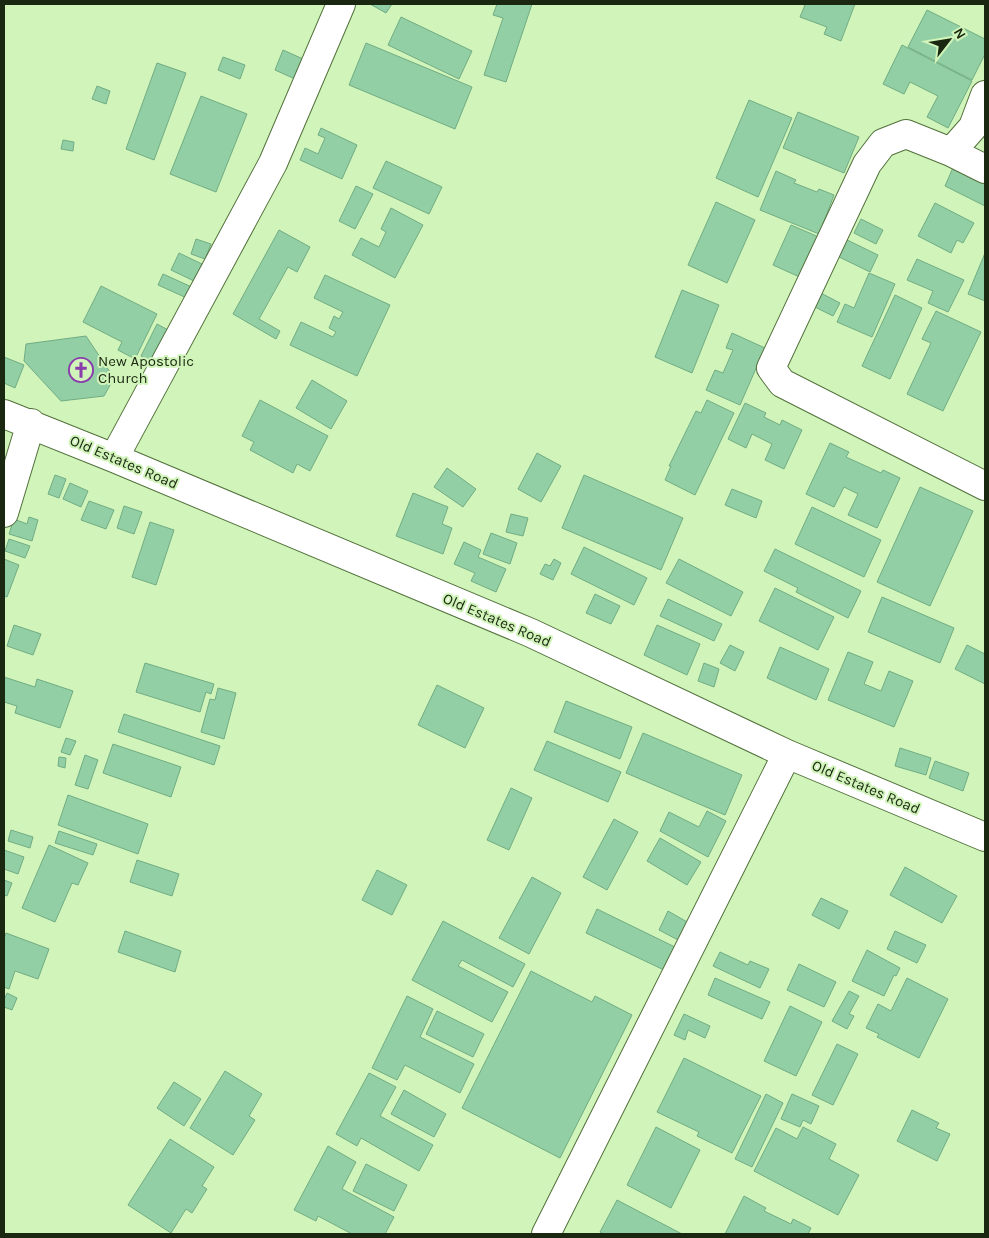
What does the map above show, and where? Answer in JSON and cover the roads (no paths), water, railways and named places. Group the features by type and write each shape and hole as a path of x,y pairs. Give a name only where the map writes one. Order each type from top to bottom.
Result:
{"street":[{"path":"114,458 273,163 341,4"},
{"path":"951,152 973,126 985,95"},
{"path":"985,169 951,152 906,134 882,143 867,164 771,368 782,383 985,486"},
{"name":"Old Estates Road","path":"4,414 114,458 531,634 787,754 985,837"},
{"path":"4,513 31,424"},
{"path":"546,1234 787,754"}],"place":[{"name":"New Apostolic Church","path":"81,370"}]}
